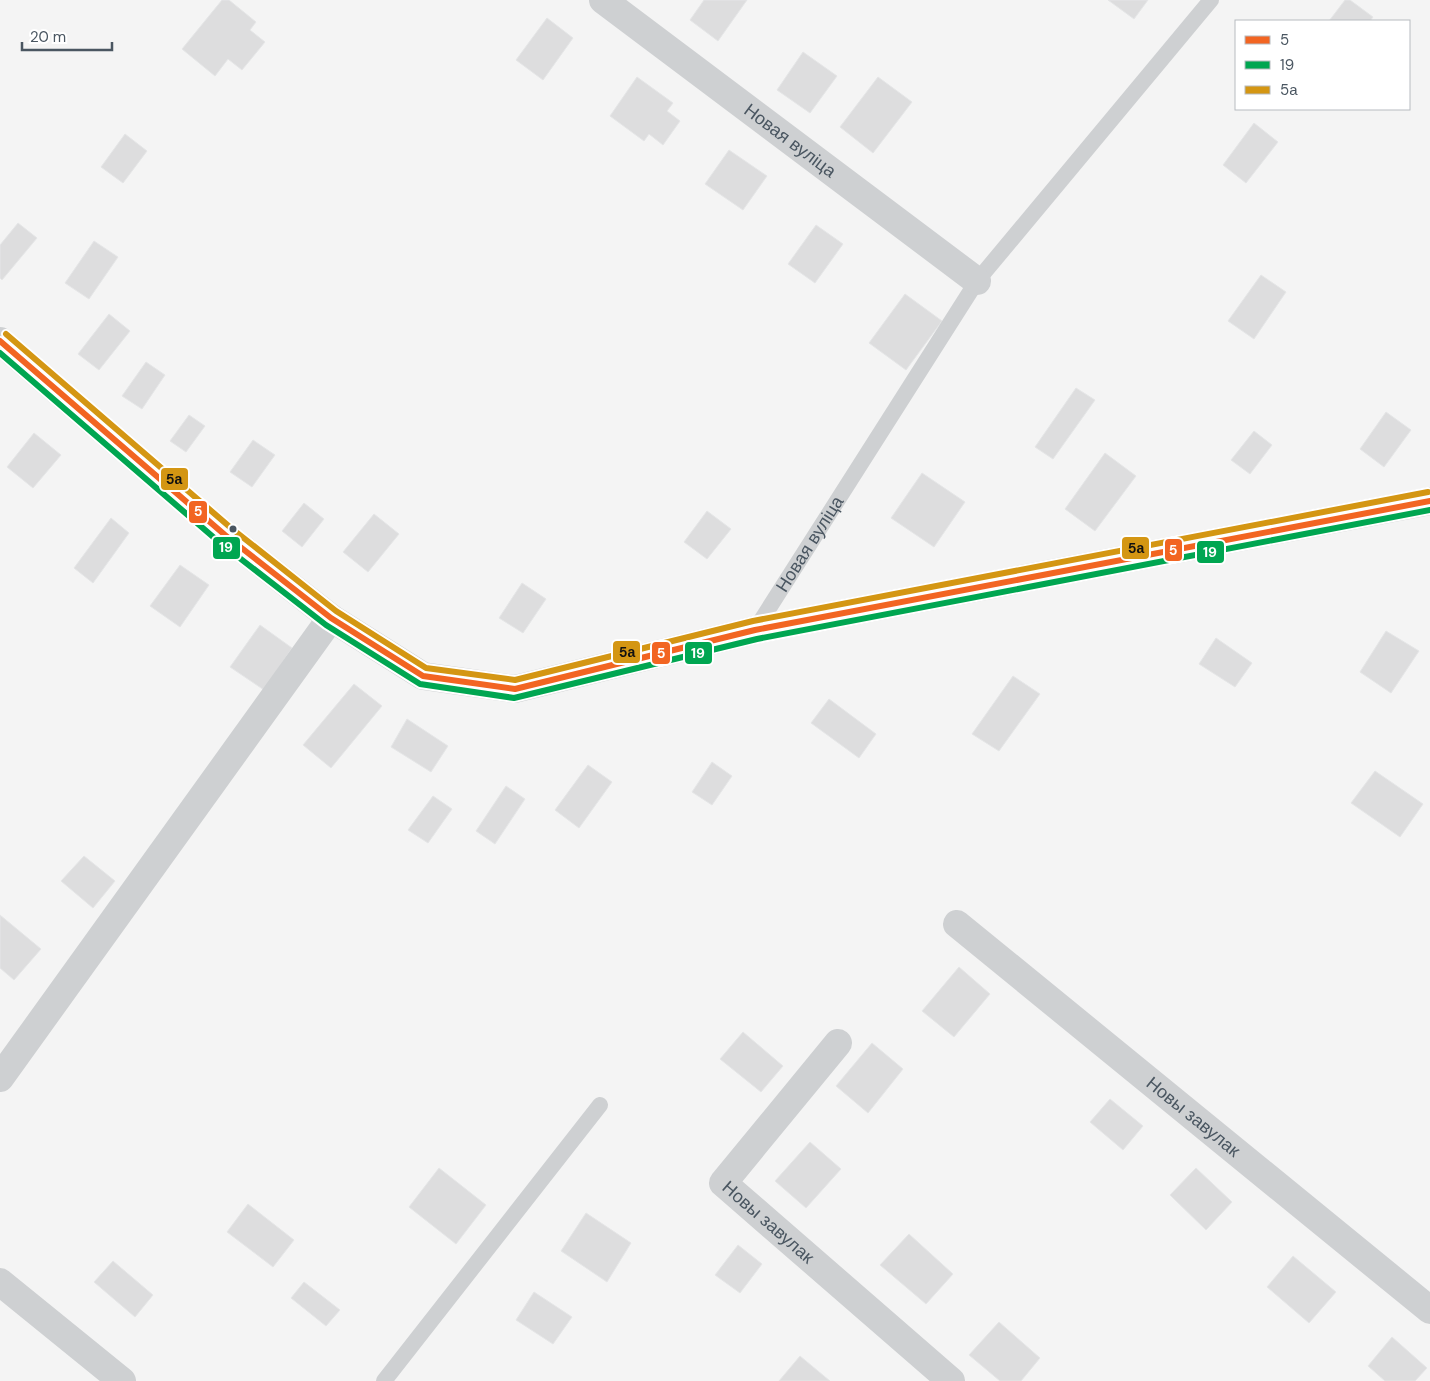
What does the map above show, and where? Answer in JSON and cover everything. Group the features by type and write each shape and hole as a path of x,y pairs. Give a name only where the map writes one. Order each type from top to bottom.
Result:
{"street":[{"name":"Новая вуліца","path":"603,0 977,280"},
{"path":"0,341 225,535 331,618 423,676 515,689 755,630 1430,501"},
{"path":"0,1078 331,618"},
{"name":"Новы завулак","path":"957,924 1430,1310"},
{"name":"Новы завулак","path":"838,1043 723,1183 951,1381"},
{"path":"0,1282 122,1381"}],"lane":[{"name":"Новая вуліца","path":"755,630 977,280 1211,0"},
{"path":"384,1381 600,1105"}],"building":[{"path":"222,0 229,0 256,22 250,30 265,42 242,70 228,59 215,76 182,49"},
{"path":"704,0 747,0 718,41 690,20"},
{"path":"1108,0 1148,0 1134,19"},
{"path":"1345,0 1350,0 1373,17 1371,20 1330,20"},
{"path":"547,18 573,38 543,80 516,60"},
{"path":"803,52 837,76 810,113 777,90"},
{"path":"637,77 673,103 667,111 680,121 663,145 649,134 644,141 610,116"},
{"path":"878,77 912,102 873,153 840,127"},
{"path":"1254,123 1278,142 1246,183 1223,165"},
{"path":"125,134 147,151 123,183 101,167"},
{"path":"729,150 767,176 743,210 705,184"},
{"path":"18,223 37,238 2,280 0,278 0,245"},
{"path":"816,225 843,244 815,283 788,264"},
{"path":"94,241 118,257 89,299 65,283"},
{"path":"1261,275 1286,292 1254,339 1228,321"},
{"path":"905,294 942,321 906,370 869,343"},
{"path":"109,314 130,331 99,370 78,354"},
{"path":"146,362 165,375 142,409 122,396"},
{"path":"1076,388 1095,400 1053,459 1035,447"},
{"path":"1386,412 1411,430 1384,467 1360,449"},
{"path":"189,415 205,426 186,452 170,441"},
{"path":"1254,431 1272,445 1250,474 1231,460"},
{"path":"34,433 61,455 33,488 7,467"},
{"path":"253,440 275,455 252,487 230,472"},
{"path":"1105,453 1136,476 1095,531 1065,509"},
{"path":"922,473 965,502 934,547 891,518"},
{"path":"304,503 324,519 302,547 282,531"},
{"path":"707,511 731,529 707,559 684,542"},
{"path":"374,514 399,534 368,572 343,552"},
{"path":"111,518 129,533 93,583 74,568"},
{"path":"180,565 209,585 180,627 150,606"},
{"path":"522,583 546,599 523,633 499,618"},
{"path":"260,625 292,648 264,690 230,667"},
{"path":"1386,631 1419,651 1391,693 1360,672"},
{"path":"1216,638 1252,663 1235,687 1199,664"},
{"path":"1013,676 1040,694 999,751 972,734"},
{"path":"354,684 382,706 331,768 303,745"},
{"path":"829,699 876,734 859,758 811,723"},
{"path":"407,719 448,746 431,772 391,747"},
{"path":"712,762 732,776 712,805 692,792"},
{"path":"588,765 612,782 579,828 555,810"},
{"path":"1375,771 1423,804 1400,837 1351,803"},
{"path":"506,786 525,799 495,844 476,831"},
{"path":"433,796 452,809 428,843 408,830"},
{"path":"84,856 115,881 93,908 61,881"},
{"path":"0,915 41,949 14,980 0,968"},
{"path":"959,967 990,994 954,1037 922,1011"},
{"path":"743,1032 783,1066 761,1092 720,1059"},
{"path":"872,1043 903,1069 868,1113 836,1086"},
{"path":"1110,1099 1143,1126 1123,1150 1090,1122"},
{"path":"810,1142 841,1169 806,1208 775,1181"},
{"path":"439,1168 486,1205 456,1244 409,1207"},
{"path":"1196,1168 1232,1202 1206,1230 1170,1195"},
{"path":"248,1204 294,1240 273,1267 227,1232"},
{"path":"586,1213 631,1243 607,1282 561,1251"},
{"path":"909,1234 953,1274 926,1304 880,1265"},
{"path":"738,1245 762,1264 740,1293 715,1275"},
{"path":"1293,1256 1336,1292 1309,1323 1267,1287"},
{"path":"113,1261 153,1295 135,1317 94,1282"},
{"path":"304,1282 340,1310 326,1326 291,1298"},
{"path":"534,1292 572,1317 553,1344 516,1320"},
{"path":"999,1322 1040,1358 1021,1381 1000,1381 969,1355"},
{"path":"1392,1337 1427,1368 1415,1381 1385,1381 1368,1366"},
{"path":"800,1356 830,1381 779,1381"}],"transit line":[{"name":"5а","path":"6,334 231,528 336,611 426,668 515,680 753,621 1428,492"},
{"name":"5","path":"0,341 225,535 331,618 423,676 515,689 755,630 1430,501"},
{"name":"19","path":"0,353 219,542 326,625 420,684 514,698 757,639 1430,510"}]}
